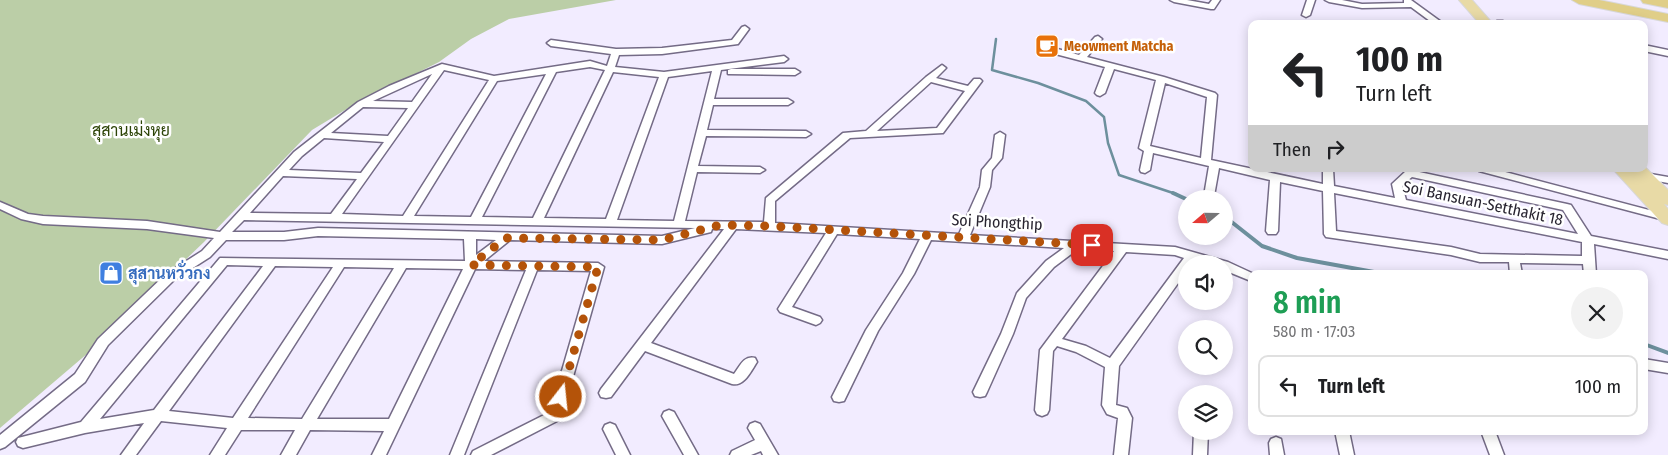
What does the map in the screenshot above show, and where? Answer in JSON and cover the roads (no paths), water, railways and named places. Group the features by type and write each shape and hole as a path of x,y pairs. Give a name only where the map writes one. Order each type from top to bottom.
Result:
{"highway":[{"path":"1579,0 1668,18"},
{"path":"1620,0 1668,10"},
{"path":"1648,0 1668,4"}],"main road":[{"path":"1465,0 1483,20"},
{"path":"1479,0 1497,20"},
{"path":"1624,172 1667,219"},
{"path":"1642,173 1668,200"}],"street":[{"path":"1174,0 1211,7 1216,0"},
{"path":"1306,15 1311,0"},
{"path":"1329,0 1362,6 1409,3 1434,20"},
{"path":"551,43 616,52 662,51 735,42 745,29"},
{"path":"1081,58 1098,39"},
{"path":"1047,49 1212,95 1209,190"},
{"path":"1648,49 1668,52"},
{"path":"537,222 610,69 616,52"},
{"path":"0,443 80,378 103,342 160,286 206,254 298,154 361,104 442,66 494,79 590,64 610,69 664,76 717,71 784,59"},
{"path":"334,218 442,66"},
{"path":"1100,93 1110,67"},
{"path":"870,132 942,68"},
{"path":"474,220 553,69"},
{"path":"717,71 795,72"},
{"path":"679,224 717,71"},
{"path":"610,223 664,76"},
{"path":"406,219 494,79"},
{"path":"929,79 971,90"},
{"path":"1145,170 1149,149 1144,148 1160,79"},
{"path":"769,226 770,200 847,135 870,132 940,130 977,82"},
{"path":"709,102 788,102"},
{"path":"361,104 414,106"},
{"path":"701,133 806,134"},
{"path":"321,135 390,138"},
{"path":"963,237 984,187 987,170 996,158 1000,135"},
{"name":"Soi Bansuan-Setthakit 18","path":"1149,149 1248,170"},
{"path":"692,169 760,170"},
{"path":"1328,172 1330,234 1451,251 1480,258 1588,260"},
{"path":"1494,172 1667,219"},
{"path":"281,173 364,176"},
{"path":"1401,203 1397,184 1410,173 1567,207"},
{"path":"1642,173 1668,180"},
{"path":"1272,174 1272,231"},
{"name":"Soi Bansuan-Setthakit 18","path":"1272,174 1401,203 1588,241 1668,255"},
{"path":"1559,189 1567,207 1588,241 1589,270"},
{"path":"0,205 25,217 43,220 147,225 223,236 284,236 318,232 506,238 662,240 726,225"},
{"name":"Soi Phongthip","path":"240,216 769,226 1123,247 1175,251 1192,255"},
{"path":"606,393 642,346 726,225"},
{"path":"816,320 784,309 834,230"},
{"path":"840,397 872,330 908,274 928,235"},
{"path":"470,237 471,265"},
{"path":"379,455 471,265 506,238"},
{"path":"980,392 1007,334 1021,296 1050,264 1077,244"},
{"path":"1042,410 1047,350 1123,247"},
{"path":"1514,259 1515,270"},
{"path":"85,427 224,261 598,267 556,415 478,455"},
{"path":"128,455 272,262"},
{"path":"217,455 341,263"},
{"path":"288,455 402,264"},
{"path":"457,455 533,266"},
{"path":"1233,269 1248,276"},
{"path":"1121,455 1125,418 1122,412 1112,410 1109,405 1112,365 1178,274"},
{"path":"1055,341 1081,349 1112,365"},
{"path":"642,346 737,380 750,362"},
{"path":"1648,365 1668,368"},
{"path":"23,442 85,427 157,415 238,424 394,425"},
{"path":"669,416 691,455"},
{"path":"737,455 767,449 755,428"},
{"path":"610,429 623,455"},
{"path":"1343,435 1347,455"},
{"path":"1490,435 1497,455"},
{"path":"1200,455 1201,440"}],"waterway":[{"path":"996,39 992,70 1038,83 1086,101 1104,117 1108,143 1119,175 1173,193"},
{"path":"1173,193 1178,195"},
{"path":"1233,223 1262,246 1297,258 1363,270"},
{"path":"1648,346 1668,353"}],"place":[{"name":"Meowment Matcha","path":"1047,46"},
{"name":"สุสานหวั่วกง","path":"111,273"}],"park label":[{"name":"สุสานเม่งหุย","path":"131,130"}]}
